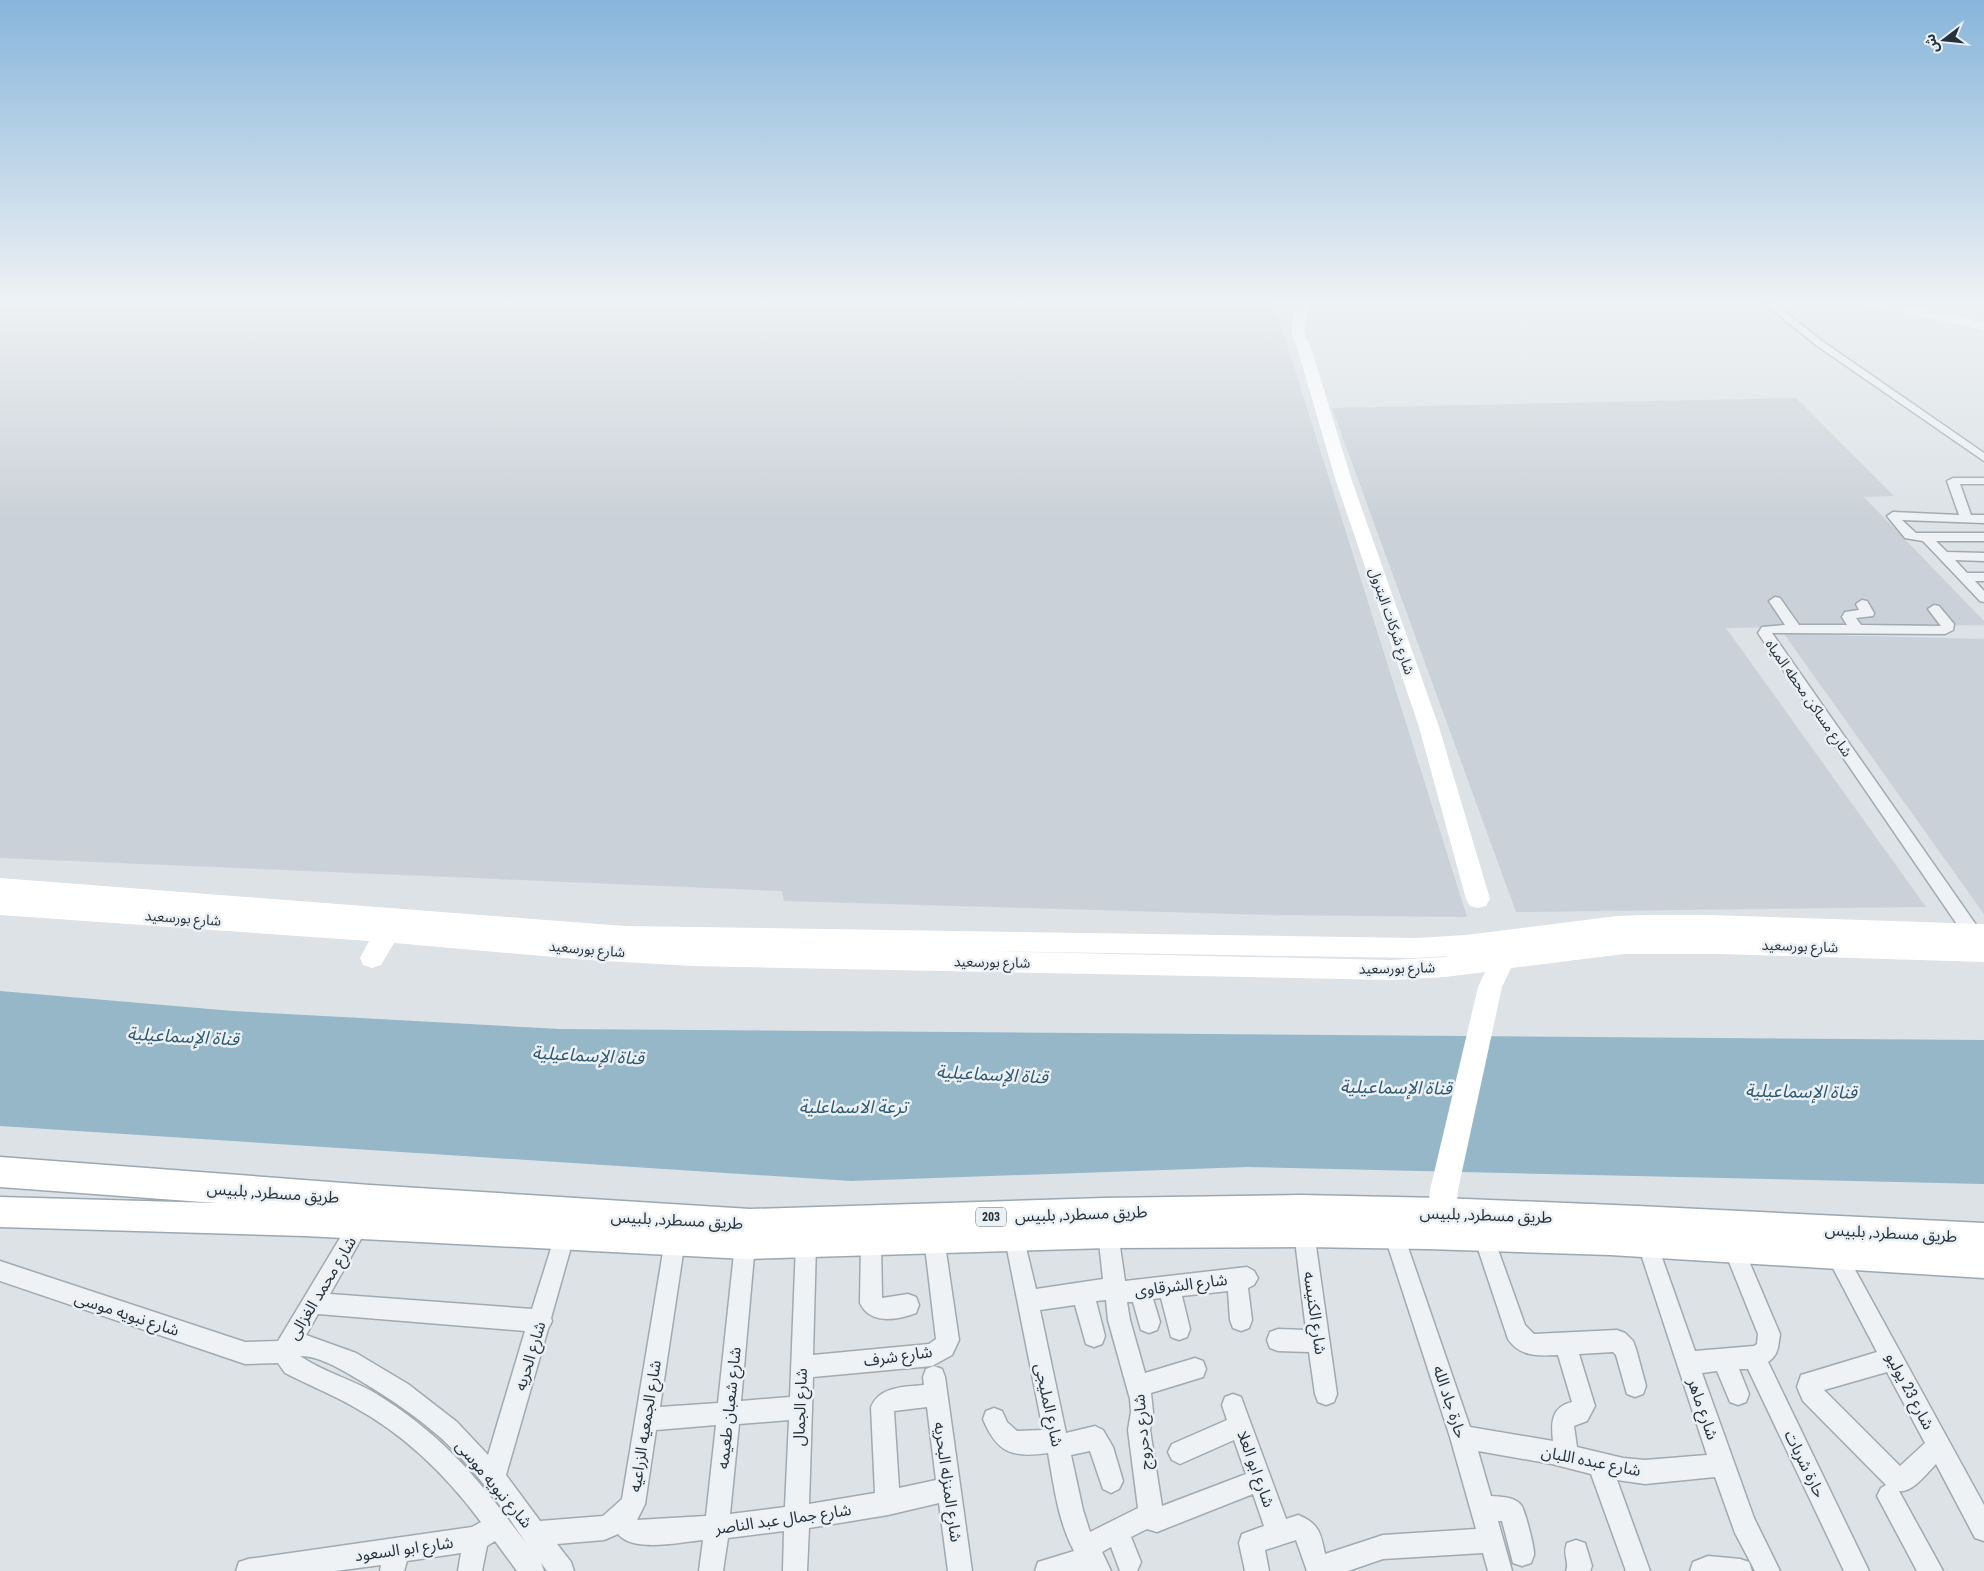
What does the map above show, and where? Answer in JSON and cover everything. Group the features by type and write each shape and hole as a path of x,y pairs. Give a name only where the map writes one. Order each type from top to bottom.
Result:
{"main road":[{"name":"شارع شركات البترول","path":"1312,373 1343,478 1430,727 1478,899"},
{"name":"شارع بورسعيد","path":"0,887 655,937 1415,948 1466,946 1617,926 1719,925 1980,940"},
{"name":"شارع بورسعيد","path":"0,905 387,933 588,950 692,956 1391,970 1462,965 1597,946 1634,944 1980,940"},
{"path":"372,958 387,933"},
{"path":"1443,1201 1493,977 1503,959"},
{"path":"1462,965 1476,976 1488,998"},
{"name":"طريق مسطرد, بلبيس","path":"0,1172 380,1201 750,1224 1123,1212 1301,1210 1443,1201 1984,1238"},
{"name":"طريق مسطرد, بلبيس","path":"0,1212 295,1221 745,1244 806,1244 1014,1234 1304,1232 1647,1242 1984,1262"}],"street":[{"path":"1863,373 1984,458"},
{"path":"1966,518 1953,481 1984,480"},
{"path":"1984,519 1893,516 1911,536 1984,537"},
{"path":"1926,537 1984,598"},
{"path":"1945,556 1984,556"},
{"path":"1964,577 1984,577"},
{"path":"1775,601 1795,629"},
{"path":"1858,630 1848,617 1850,615 1868,613 1862,604"},
{"name":"شارع مساكن محطه المياه","path":"1934,609 1947,624 1948,626 1945,630 1773,629 1767,630 1765,633 1980,940"},
{"name":"شارع محمد الغزالى","path":"284,1350 359,1225"},
{"name":"شارع الكنيسه","path":"1304,1232 1326,1394"},
{"name":"شارع دحروج","path":"1108,1233 1123,1336 1138,1386 1142,1412 1139,1430 1152,1519 1157,1520 1260,1480"},
{"name":"شارع الحريه","path":"493,1478 565,1234"},
{"name":"شارع المليجى","path":"1014,1234 1071,1510 1078,1534 1092,1559"},
{"name":"حارة جاد الله","path":"1394,1234 1462,1437 1500,1571"},
{"path":"1484,1237 1516,1332 1521,1339 1534,1345 1617,1341 1624,1349 1635,1386"},
{"name":"شارع شرف","path":"801,1367 932,1354 944,1347 948,1340 934,1238"},
{"name":"شارع الجمعيه الزراعيه","path":"623,1518 632,1504 675,1240"},
{"path":"871,1241 871,1303 873,1307 879,1309 908,1305"},
{"name":"شارع ماهر","path":"1647,1242 1722,1465 1744,1524 1768,1571"},
{"name":"شارع شعبان طعيمه","path":"711,1571 729,1413 745,1244"},
{"name":"شارع الجمال","path":"795,1571 806,1244"},
{"path":"1688,1363 1754,1357 1767,1350 1769,1334 1733,1247"},
{"name":"شارع 23 يوليو","path":"1835,1253 1984,1529"},
{"name":"شارع نبويه موسى","path":"0,1271 245,1353 258,1354 301,1345 310,1346 356,1365 400,1392 449,1430 493,1478 562,1571"},
{"name":"شارع الشرقاوى","path":"1028,1301 1083,1293 1140,1290 1242,1278 1242,1320"},
{"path":"1169,1287 1179,1329"},
{"path":"1140,1290 1149,1322"},
{"path":"1083,1293 1094,1336"},
{"path":"313,1303 540,1321"},
{"path":"1278,1340 1319,1341"},
{"path":"1565,1343 1584,1406 1579,1413 1569,1414 1562,1422 1567,1456"},
{"name":"شارع نبويه موسى","path":"284,1350 287,1359 293,1365 344,1388 374,1405 432,1449 458,1474 532,1571"},
{"path":"1890,1354 1809,1383 1808,1387 1895,1478 1903,1480 1939,1445"},
{"name":"حارة شربات","path":"1754,1357 1857,1571"},
{"path":"1723,1360 1738,1394"},
{"path":"1138,1386 1195,1370"},
{"name":"شارع المنزله البحريه","path":"888,1503 882,1407 888,1401 935,1385 960,1571"},
{"path":"647,1419 800,1408"},
{"name":"شارع ابو العلا","path":"1180,1452 1236,1416 1279,1533"},
{"path":"994,1420 998,1430 1005,1439 1015,1444 1057,1443 1095,1438 1101,1447 1110,1481"},
{"name":"شارع عبده اللبان","path":"1462,1437 1567,1456 1600,1465 1645,1472 1722,1465"},
{"path":"1600,1465 1638,1571"},
{"name":"شارع جمال عبد الناصر","path":"623,1518 626,1526 632,1532 640,1533 717,1528 796,1519 888,1503 949,1489"},
{"path":"1889,1496 1931,1571"},
{"path":"1482,1508 1506,1509 1512,1513 1522,1554"},
{"path":"534,1534 604,1528 614,1525 623,1518"},
{"path":"1047,1571 1092,1559 1117,1532 1143,1518"},
{"name":"شارع ابو السعود","path":"255,1571 394,1561 476,1539 497,1525"},
{"path":"1257,1571 1251,1544 1298,1527 1304,1529 1310,1538 1316,1564 1324,1567 1341,1567 1383,1548 1491,1540"},
{"path":"1117,1532 1130,1562"},
{"path":"470,1571 476,1539"},
{"path":"1702,1571 1708,1568 1740,1571"}],"shaded area":[{"path":"0,373 1296,373 1467,917 1273,915 784,901 782,891 0,858"},
{"path":"1796,398 1894,496 1864,497 1984,621 1984,625 1726,628 1926,907 1516,912 1332,408"},
{"path":"1784,634 1984,639 1984,914"}],"water":[{"name":"ترعة الاسماعلية","path":"0,991 233,1011 560,1029 1984,1040 1984,1184 1247,1167 851,1181 0,1126"}],"water label":[{"name":"قناة الإسماعيلية","path":"183,1036"},
{"name":"قناة الإسماعيلية","path":"588,1055"},
{"name":"قناة الإسماعيلية","path":"992,1074"},
{"name":"قناة الإسماعيلية","path":"1396,1087"},
{"name":"قناة الإسماعيلية","path":"1801,1091"}]}
